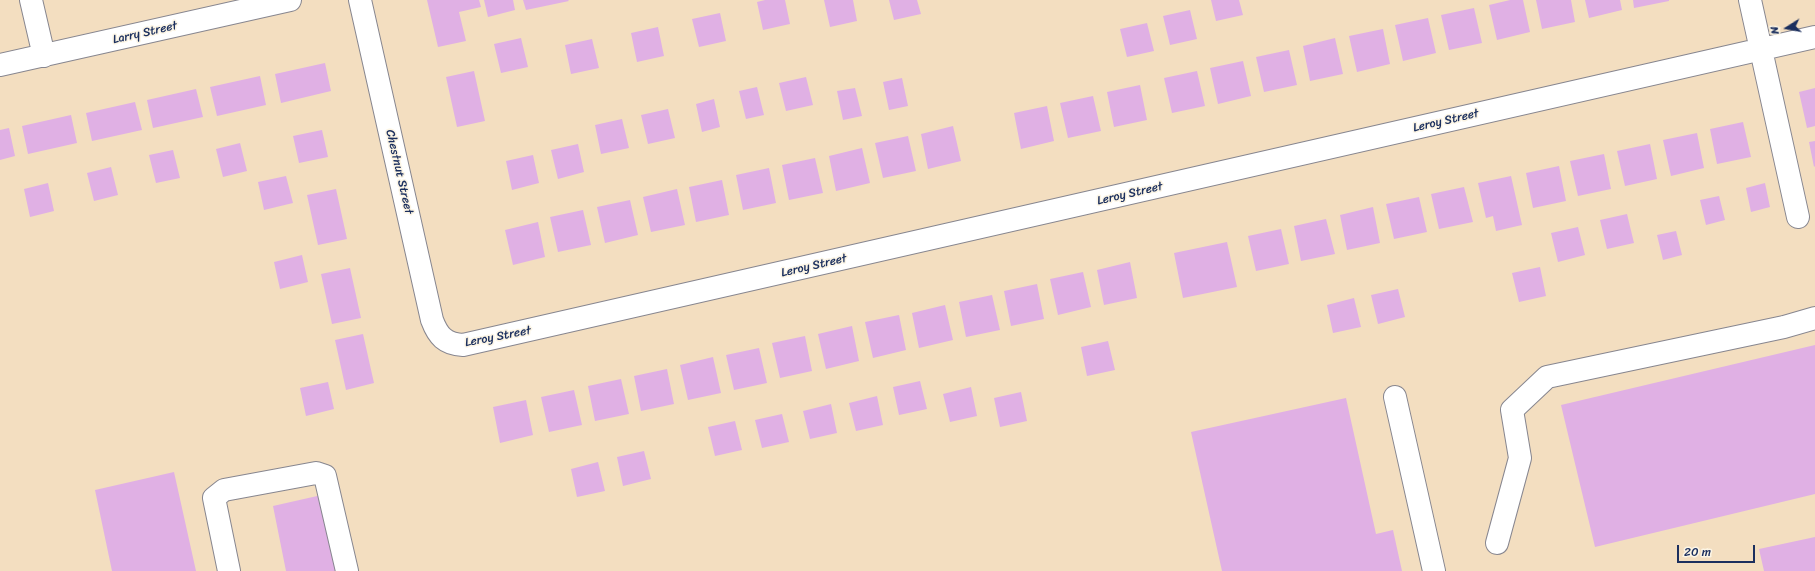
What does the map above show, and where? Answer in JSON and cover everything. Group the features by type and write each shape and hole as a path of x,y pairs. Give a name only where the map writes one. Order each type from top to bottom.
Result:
{"street":[{"path":"31,0 44,56"},
{"name":"Larry Street","path":"0,65 290,0"},
{"name":"Chestnut Street","path":"360,0 432,320 437,332 445,341"},
{"path":"1750,0 1798,216"},
{"name":"Leroy Street","path":"445,341 463,345 480,342 1815,37"},
{"path":"1497,543 1520,458 1512,410 1547,377 1784,327 1815,318"},
{"path":"1395,397 1434,571"},
{"path":"229,571 214,498 224,490 316,473 325,476 347,571"}],"building":[{"path":"427,0 479,0 481,7 459,12 466,41 438,47"},
{"path":"484,0 513,0 515,10 488,17"},
{"path":"523,0 568,0 569,1 526,10"},
{"path":"765,0 785,0 790,24 763,30 757,2"},
{"path":"824,0 853,0 857,21 830,27"},
{"path":"889,0 917,0 921,14 894,20"},
{"path":"1211,0 1239,0 1243,15 1216,21"},
{"path":"1510,0 1523,0 1530,32 1497,40 1489,5"},
{"path":"1536,0 1571,0 1575,22 1542,29"},
{"path":"1585,0 1620,0 1622,10 1589,18"},
{"path":"1633,0 1669,0 1669,1 1634,8"},
{"path":"1474,8 1482,43 1449,50 1441,15"},
{"path":"1190,10 1197,39 1170,45 1163,16"},
{"path":"720,13 726,41 699,47 692,19"},
{"path":"1428,18 1436,53 1403,61 1395,25"},
{"path":"1147,23 1154,51 1127,57 1120,29"},
{"path":"658,27 664,56 637,62 631,33"},
{"path":"1383,29 1390,64 1357,72 1349,36"},
{"path":"521,38 528,67 501,73 494,44"},
{"path":"1335,38 1343,74 1310,81 1303,46"},
{"path":"592,39 599,68 571,74 565,45"},
{"path":"1289,50 1297,85 1264,92 1256,57"},
{"path":"1243,61 1251,96 1218,104 1210,68"},
{"path":"325,63 331,91 281,103 275,74"},
{"path":"474,71 485,121 457,127 446,77"},
{"path":"1197,71 1205,106 1172,113 1164,78"},
{"path":"260,76 266,105 217,116 210,87"},
{"path":"806,77 813,105 786,111 779,83"},
{"path":"902,78 908,106 889,110 883,82"},
{"path":"1140,85 1147,120 1114,127 1107,92"},
{"path":"757,87 764,115 746,119 739,91"},
{"path":"855,88 862,116 843,120 837,91"},
{"path":"1815,88 1815,126 1807,128 1799,92"},
{"path":"196,89 203,117 153,128 147,100"},
{"path":"1093,96 1101,131 1068,138 1060,103"},
{"path":"714,99 720,127 702,132 696,104"},
{"path":"135,102 142,130 92,141 86,113"},
{"path":"1047,106 1054,141 1021,149 1014,113"},
{"path":"668,109 675,138 648,144 641,115"},
{"path":"71,115 77,143 28,154 22,126"},
{"path":"622,119 629,148 601,154 595,125"},
{"path":"1743,122 1751,157 1717,164 1710,129"},
{"path":"953,126 961,161 928,169 921,134"},
{"path":"9,128 15,156 0,160 0,130"},
{"path":"322,130 328,157 299,163 293,136"},
{"path":"1697,133 1704,168 1671,176 1663,140"},
{"path":"908,136 916,171 883,178 875,143"},
{"path":"1815,141 1815,166 1814,167 1809,142"},
{"path":"240,143 247,171 223,177 216,149"},
{"path":"578,144 584,172 558,179 551,150"},
{"path":"1650,144 1657,179 1625,186 1617,151"},
{"path":"862,148 870,183 836,191 829,156"},
{"path":"173,150 180,178 156,183 149,155"},
{"path":"1604,154 1611,189 1578,196 1570,161"},
{"path":"533,155 539,183 512,190 506,161"},
{"path":"815,158 823,193 789,200 782,165"},
{"path":"1559,166 1566,201 1533,208 1526,173"},
{"path":"111,167 118,195 94,201 87,173"},
{"path":"769,168 776,203 743,210 736,175"},
{"path":"286,176 293,203 264,210 258,182"},
{"path":"1511,176 1522,225 1496,231 1493,216 1486,218 1478,183"},
{"path":"722,180 729,215 696,222 689,187"},
{"path":"48,183 54,211 30,217 24,189"},
{"path":"1765,183 1770,207 1751,212 1746,188"},
{"path":"1464,187 1473,222 1439,229 1431,194"},
{"path":"336,189 347,239 318,245 307,195"},
{"path":"677,189 685,225 651,232 643,197"},
{"path":"1719,196 1725,220 1706,225 1700,200"},
{"path":"1419,197 1427,232 1394,239 1386,204"},
{"path":"630,200 638,235 605,243 597,207"},
{"path":"1373,207 1380,243 1347,250 1340,215"},
{"path":"583,210 591,245 558,252 550,217"},
{"path":"1627,214 1634,243 1607,249 1600,220"},
{"path":"1326,219 1335,254 1301,261 1294,226"},
{"path":"538,222 545,257 513,265 505,230"},
{"path":"1578,227 1585,255 1558,262 1551,233"},
{"path":"1281,229 1289,264 1256,271 1248,236"},
{"path":"1676,231 1682,255 1663,260 1657,235"},
{"path":"1227,242 1237,287 1183,298 1174,253"},
{"path":"302,255 308,282 280,289 274,262"},
{"path":"1130,262 1137,298 1104,305 1097,270"},
{"path":"1540,267 1546,296 1519,302 1512,273"},
{"path":"350,268 361,318 332,324 321,274"},
{"path":"1083,272 1091,307 1058,315 1050,279"},
{"path":"1037,284 1044,319 1011,326 1004,291"},
{"path":"1398,289 1405,317 1378,324 1371,295"},
{"path":"992,295 1000,330 966,337 959,302"},
{"path":"1354,298 1361,327 1333,333 1327,305"},
{"path":"945,305 953,340 919,348 912,313"},
{"path":"899,315 906,350 873,358 865,322"},
{"path":"852,326 859,361 826,369 818,334"},
{"path":"363,334 374,383 346,390 335,340"},
{"path":"805,336 812,371 780,378 772,343"},
{"path":"1108,341 1115,370 1087,376 1081,347"},
{"path":"1815,345 1815,494 1595,547 1561,405"},
{"path":"759,348 767,383 734,390 726,355"},
{"path":"713,357 721,393 688,400 680,365"},
{"path":"667,369 674,404 641,411 634,376"},
{"path":"621,379 629,414 595,421 588,386"},
{"path":"920,381 927,409 899,415 893,387"},
{"path":"328,382 334,409 306,416 300,388"},
{"path":"971,387 977,416 950,422 943,394"},
{"path":"574,390 582,425 549,432 541,397"},
{"path":"1021,392 1027,421 1000,427 994,398"},
{"path":"877,396 883,425 856,431 849,403"},
{"path":"1346,398 1376,534 1393,530 1402,571 1222,571 1191,432"},
{"path":"526,400 533,435 500,443 493,407"},
{"path":"831,404 837,433 810,439 803,411"},
{"path":"782,414 789,442 762,448 755,420"},
{"path":"735,421 742,450 715,456 708,427"},
{"path":"644,451 651,479 623,486 617,457"},
{"path":"598,462 605,491 577,497 571,469"},
{"path":"174,472 196,571 112,571 95,490"},
{"path":"326,494 342,571 286,571 273,506"},
{"path":"1815,537 1815,571 1764,571 1759,549"}]}
